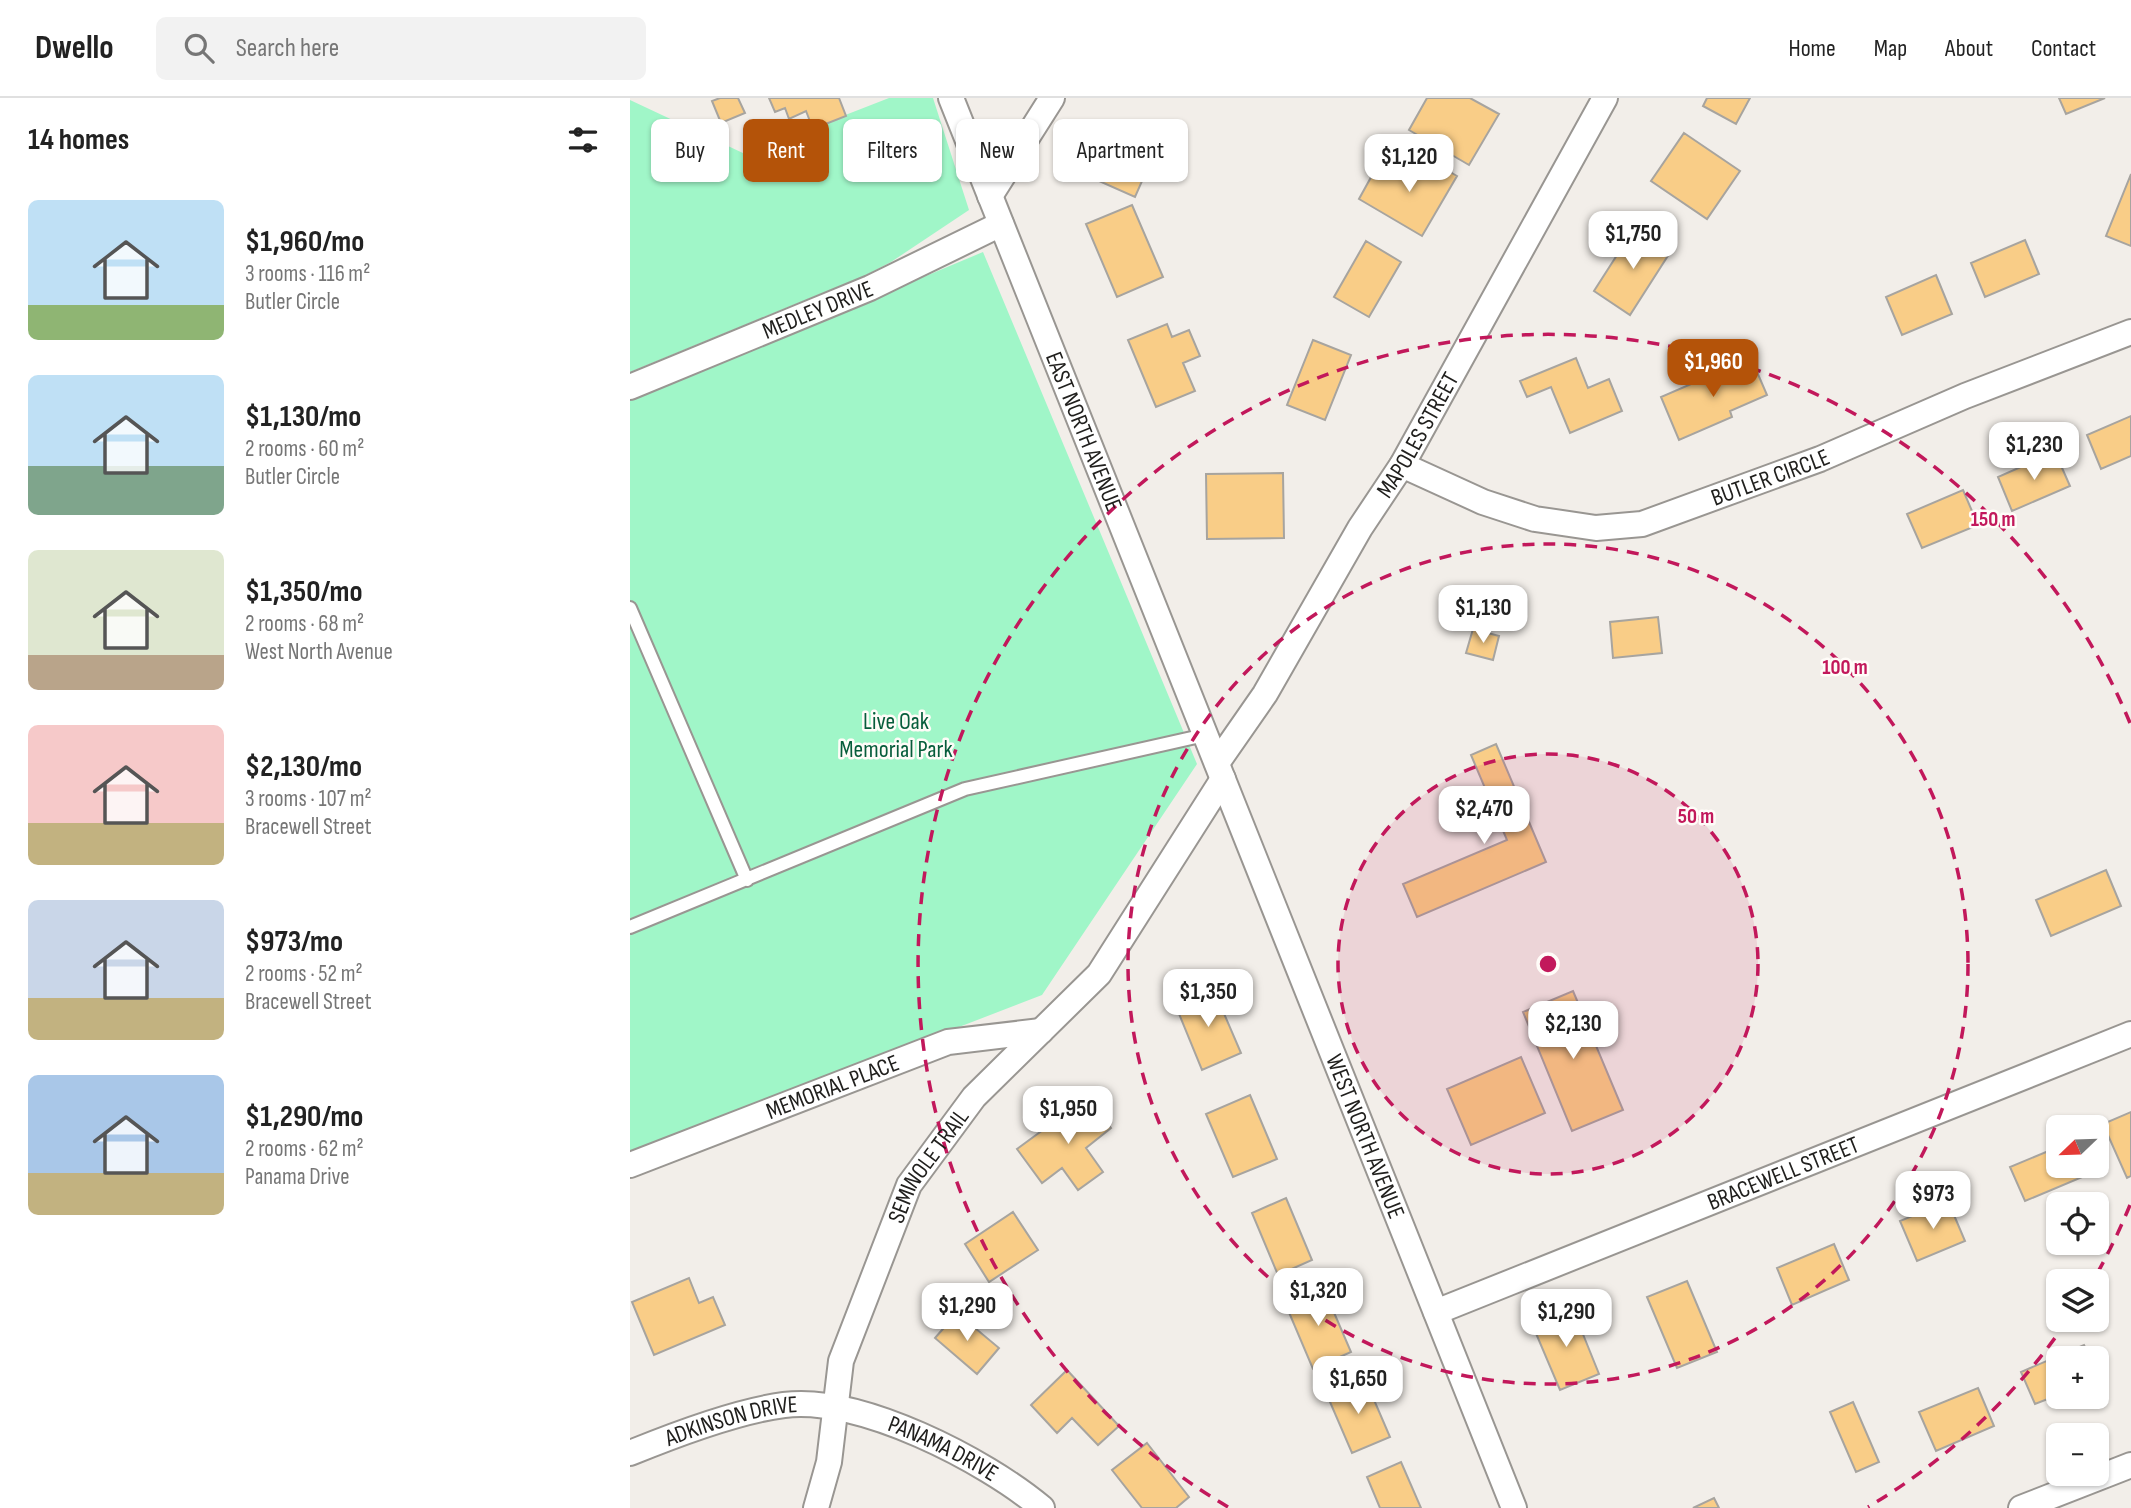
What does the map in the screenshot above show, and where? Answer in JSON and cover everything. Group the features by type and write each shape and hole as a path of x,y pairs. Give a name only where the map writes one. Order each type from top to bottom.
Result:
{"street":[{"name":"EAST NORTH AVENUE","path":"951,98 1220,771"},
{"path":"990,197 1052,98"},
{"name":"MAPOLES STREET","path":"1220,771 1360,528 1402,465 1605,98"},
{"name":"MEDLEY DRIVE","path":"630,387 870,288 1001,224"},
{"name":"BUTLER CIRCLE","path":"1402,465 1483,502 1535,519 1596,528 1642,524 1820,459 1965,396 2131,332"},
{"name":"SEMINOLE TRAIL","path":"816,1508 829,1462 841,1361 848,1337 909,1185 974,1097 1099,974 1220,771"},
{"name":"WEST NORTH AVENUE","path":"1220,771 1514,1508"},
{"name":"MEMORIAL PLACE","path":"630,1165 768,1109 948,1042 1041,1031"},
{"name":"BRACEWELL STREET","path":"1436,1312 2131,1034"},
{"name":"ADKINSON DRIVE","path":"630,1453 758,1410 785,1405 836,1405"},
{"name":"PANAMA DRIVE","path":"836,1405 971,1459 1018,1488 1042,1508"},
{"path":"2021,1508 2131,1465"}],"lane":[{"path":"630,608 747,880"},
{"path":"630,927 965,789 1205,735"}],"green space":[{"path":"889,98 933,98 940,119 843,119 843,182 942,182 942,126 956,170 956,182 960,182 969,210 891,262 864,276 630,372 630,100 670,119 651,119 651,182 729,182 729,146 743,153 743,182 829,182 829,121"},
{"name":"Live Oak Memorial Park","path":"983,252 1197,764 1042,995 630,1154 630,400"}],"building":[{"path":"738,98 745,113 729,120 719,119 712,101"},
{"path":"769,98 839,98 846,116 829,123 829,119 809,119 806,111 789,119 785,108 775,112"},
{"path":"1427,98 1470,98 1499,114 1469,165 1409,130"},
{"path":"1707,98 1750,98 1736,124 1703,106"},
{"path":"2059,98 2105,98 2066,114"},
{"path":"1684,133 1740,171 1707,219 1651,181"},
{"path":"1426,158 1457,176 1422,236 1359,199 1380,161 1413,181"},
{"path":"2131,174 2131,246 2106,236"},
{"path":"1101,182 1142,182 1135,197"},
{"path":"1132,205 1163,277 1117,297 1086,224"},
{"path":"1635,227 1671,251 1630,315 1594,291"},
{"path":"2025,240 2039,274 1985,297 1971,263"},
{"path":"1366,241 1401,262 1369,317 1334,297"},
{"path":"1936,275 1952,314 1902,335 1886,297"},
{"path":"1167,324 1172,337 1189,330 1200,356 1183,363 1195,391 1156,407 1128,340"},
{"path":"1313,340 1351,355 1325,420 1287,405"},
{"path":"1576,358 1588,388 1609,379 1622,411 1570,433 1551,387 1527,397 1520,381"},
{"path":"1751,358 1767,395 1730,411 1732,417 1679,440 1661,397"},
{"path":"2131,416 2131,456 2101,469 2087,435"},
{"path":"2055,452 2070,486 2012,511 1998,477"},
{"path":"1283,473 1284,538 1207,539 1206,474"},
{"path":"1963,490 1978,525 1922,548 1907,514"},
{"path":"1658,617 1662,653 1613,658 1610,622"},
{"path":"1473,629 1499,636 1493,660 1466,653"},
{"path":"1496,744 1546,862 1417,917 1403,884 1507,840 1471,755"},
{"path":"2106,870 2121,906 2051,936 2036,900"},
{"path":"1213,988 1241,1053 1202,1070 1175,1004"},
{"path":"1573,991 1623,1110 1572,1131 1523,1012"},
{"path":"1521,1057 1545,1113 1471,1145 1447,1089"},
{"path":"1250,1095 1277,1159 1233,1177 1206,1114"},
{"path":"1088,1097 1111,1128 1086,1148 1103,1172 1078,1190 1062,1168 1042,1183 1017,1149"},
{"path":"2131,1112 2131,1176 2127,1178 2109,1138 2109,1121"},
{"path":"2046,1152 2046,1178 2080,1178 2025,1201 2010,1167"},
{"path":"1286,1198 1312,1260 1278,1275 1252,1213"},
{"path":"1948,1201 1965,1241 1917,1261 1900,1221"},
{"path":"1013,1212 1038,1250 989,1282 965,1244"},
{"path":"1834,1244 1849,1280 1792,1305 1777,1268"},
{"path":"689,1278 699,1303 713,1297 725,1325 654,1355 632,1302"},
{"path":"1687,1281 1717,1352 1677,1368 1647,1297"},
{"path":"1323,1287 1351,1352 1313,1369 1285,1303"},
{"path":"1572,1307 1599,1374 1560,1390 1532,1324"},
{"path":"957,1313 999,1348 977,1374 935,1338"},
{"path":"2046,1361 2046,1400 2035,1404 2021,1372"},
{"path":"1067,1370 1119,1426 1098,1445 1072,1418 1057,1433 1031,1405"},
{"path":"1365,1379 1390,1437 1352,1453 1327,1395"},
{"path":"1978,1388 1994,1426 1936,1451 1919,1412"},
{"path":"1853,1402 1879,1462 1856,1472 1830,1412"},
{"path":"1147,1443 1189,1497 1176,1508 1142,1508 1112,1470"},
{"path":"1401,1462 1421,1508 1380,1508 1367,1477"},
{"path":"1714,1498 1719,1508 1693,1508"}]}
